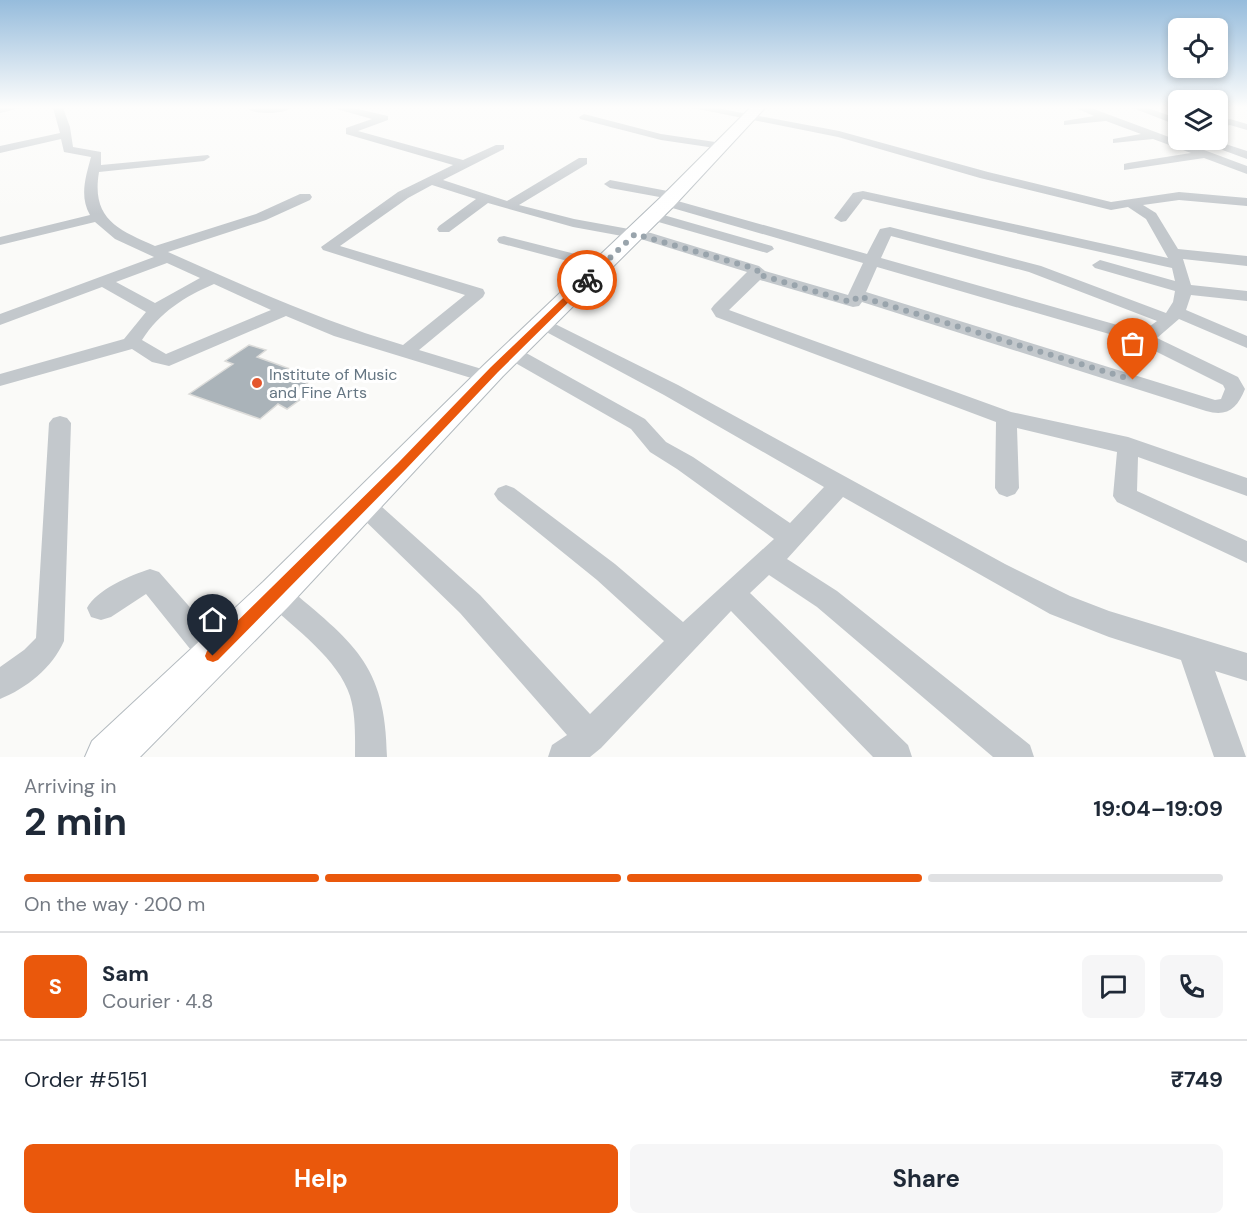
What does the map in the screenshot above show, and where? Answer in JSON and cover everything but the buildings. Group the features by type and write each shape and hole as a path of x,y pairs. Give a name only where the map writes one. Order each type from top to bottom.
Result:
{"main road":[{"path":"108,757 276,594 488,377 725,143"}],"street":[{"path":"0,150 18,143"},
{"path":"67,143 69,151 97,153 89,194 98,217 120,236 340,332 488,377"},
{"path":"387,143 464,164"},
{"path":"700,143 722,147"},
{"path":"874,143 984,175 1115,206 1140,209 1179,196 1247,202"},
{"path":"1173,143 1247,170"},
{"path":"407,351 477,293 328,247 403,195 500,147"},
{"path":"1228,149 1247,155"},
{"path":"1128,167 1205,155"},
{"path":"94,169 204,157"},
{"path":"508,206 583,161"},
{"path":"430,181 508,206 573,223 657,212 873,260 1143,338 1231,381 1235,389 1229,404 1224,407 1213,406 858,296"},
{"path":"610,184 758,271 757,274"},
{"path":"841,218 858,196 867,196 1174,259 1247,261"},
{"path":"0,320 104,282 160,255 261,217 305,197"},
{"path":"444,229 486,198"},
{"path":"1140,209 1158,225 1186,289 1183,303 1174,316 1143,338"},
{"path":"657,212 767,249"},
{"path":"0,241 98,217"},
{"path":"757,274 853,302 858,296 885,232 895,232 1035,269 1247,343"},
{"path":"504,240 602,265"},
{"path":"1100,265 1186,289 1247,296"},
{"path":"757,274 720,311 1006,418 1128,446 1247,487"},
{"path":"131,343 143,323 155,310 214,278"},
{"path":"104,282 155,310"},
{"path":"0,380 131,343 142,344 158,359 169,360 286,310"},
{"path":"543,323 671,390 839,486 1060,605 1109,624 1247,667"},
{"path":"512,353 642,426 658,447 702,474 792,538"},
{"path":"1006,418 1007,488"},
{"path":"0,684 35,659 46,649 50,641 60,423"},
{"path":"1128,446 1125,496 1247,552"},
{"path":"564,757 590,737 712,610 792,538 839,486"},
{"path":"506,494 606,572 684,641"},
{"path":"364,505 470,604 590,737"},
{"path":"768,560 827,599 1018,757"},
{"path":"101,608 141,582 150,580 213,656"},
{"path":"276,594 333,645 363,689 370,719 371,757"},
{"path":"732,594 896,757"},
{"path":"1193,651 1230,757"}],"way so far":[{"path":"587,280 635,234 646,236 753,268 758,271 757,274 847,301 853,302 858,296 1133,380"}],"place":[{"name":"Institute of Music and Fine Arts","path":"257,383"}],"route":[{"path":"213,656 494,370 587,280"}]}
